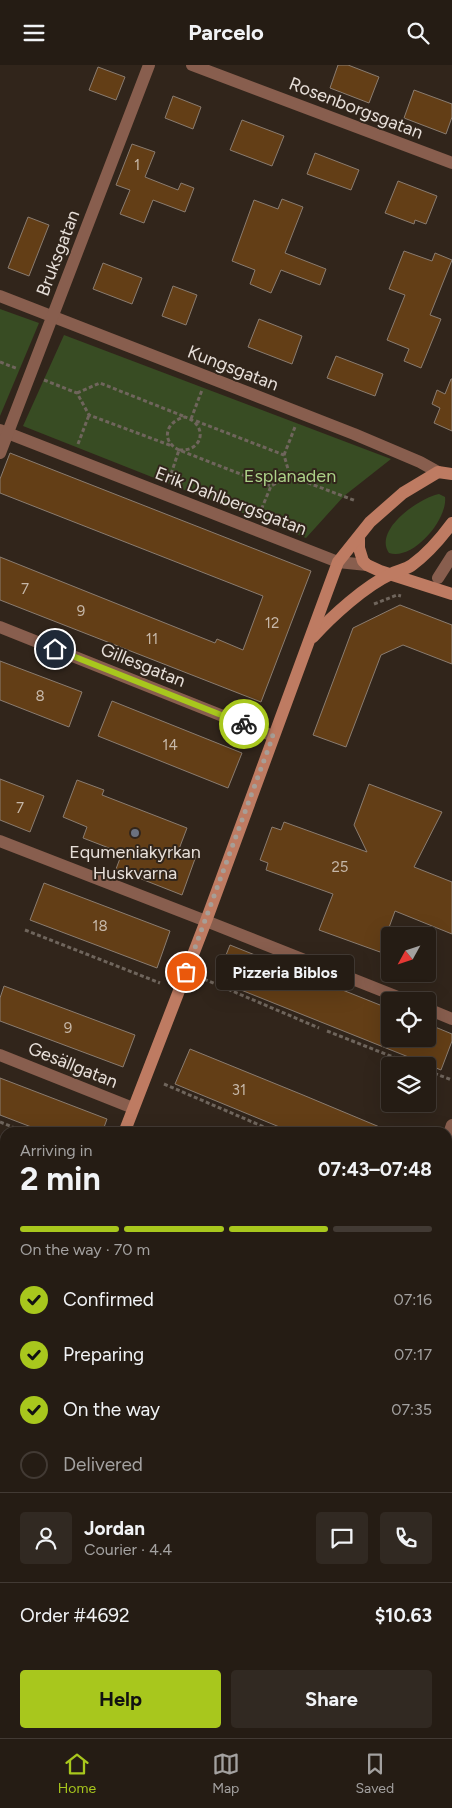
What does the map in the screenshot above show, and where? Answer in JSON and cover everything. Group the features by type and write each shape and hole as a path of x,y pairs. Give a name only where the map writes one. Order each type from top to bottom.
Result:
{"street":[{"name":"Bruksgatan","path":"0,453 4,431 30,374 149,65"},
{"name":"Rosenborgsgatan","path":"192,65 452,163"},
{"name":"Kungsgatan","path":"0,296 301,413 448,473"},
{"name":"Erik Dahlbergsgatan","path":"4,431 338,562 367,565 452,594"},
{"path":"126,1127 206,921 338,562 375,518 403,493 448,473"},
{"path":"308,642 346,606 391,573 412,565 434,545 452,523"},
{"path":"359,538 359,548 367,565"},
{"path":"438,578 452,557"},
{"name":"Gillesgatan","path":"0,627 273,736"},
{"path":"0,841 385,992"},
{"path":"436,1012 452,1019"},
{"name":"Gesällgatan","path":"0,1055 133,1108"}],"path":[{"path":"30,374 77,393 89,415 271,486"},
{"path":"192,420 207,377"},
{"path":"77,393 100,383 284,455"},
{"path":"290,477 284,455 301,413"},
{"path":"73,458 89,415"},
{"path":"175,447 168,439 168,429 174,420 185,417"},
{"path":"179,449 194,447 200,438 199,428 192,420"},
{"path":"165,494 179,449"},
{"path":"254,529 271,486 290,477 356,501"},
{"path":"366,607 397,595 406,596"},
{"path":"25,930 160,983"},
{"path":"204,979 319,1027"},
{"path":"327,1031 393,1057"},
{"path":"436,1074 452,1080"},
{"path":"164,1084 264,1127"},
{"path":"0,1122 12,1127"}],"green space":[{"path":"0,309 39,323 0,416"},
{"name":"Esplanaden","path":"64,335 391,459 344,496 306,538 23,426"},
{"path":"439,494 445,497 444,506 441,516 427,536 408,551 398,554 389,553 386,544 387,535 400,516 420,502"}],"building":[{"path":"338,65 348,65 379,77 369,103 330,88"},
{"path":"98,67 125,77 116,100 89,90"},
{"path":"414,90 452,104 452,117 446,134 404,118"},
{"path":"173,96 201,107 193,129 165,118"},
{"path":"242,120 284,136 272,166 230,150"},
{"path":"132,144 155,152 145,177 178,190 181,183 194,188 185,212 153,200 144,223 120,214 130,190 116,185"},
{"path":"315,153 359,170 351,190 307,174"},
{"path":"398,181 437,196 426,224 415,220 414,224 385,213"},
{"path":"282,199 303,207 285,253 326,269 320,285 281,270 271,293 250,284 255,270 232,261 254,200 278,209"},
{"path":"28,217 49,225 29,276 8,268"},
{"path":"404,251 432,261 435,253 452,260 430,315 441,319 421,368 404,361 409,349 387,340 405,295 389,289"},
{"path":"103,263 142,278 132,304 93,289"},
{"path":"173,286 197,295 186,325 162,316"},
{"path":"259,319 302,336 292,364 248,347"},
{"path":"336,356 383,374 375,396 327,378"},
{"path":"451,379 452,431 434,423 440,408 432,404 437,390 445,394"},
{"path":"10,453 311,571 261,702 0,600 0,557 215,643 217,639 243,650 263,596 0,493 0,479"},
{"path":"400,605 452,625 452,664 403,645 381,655 346,747 313,735 353,628"},
{"path":"0,661 82,692 69,727 0,700"},
{"path":"112,701 242,753 228,788 98,736"},
{"path":"0,779 44,796 30,832 0,820"},
{"name":"Equmeniakyrkan Huskvarna","path":"77,780 104,790 102,795 187,828 179,849 196,856 182,895 116,869 122,853 83,838 87,827 63,817"},
{"path":"369,784 442,812 414,867 452,882 452,934 395,911 389,927 381,927 380,952 319,930 333,894 266,870 268,863 260,860 272,827 281,830 284,822 367,852 354,825"},
{"path":"44,883 170,931 157,968 30,920"},
{"path":"230,945 381,1005 381,1046 216,980"},
{"path":"4,986 135,1035 123,1067 0,1021 0,998"},
{"path":"436,1027 452,1034 452,1041 441,1070 436,1068 436,1057 408,1057 384,1047 436,1047"},
{"path":"190,1049 380,1127 279,1127 175,1084"},
{"path":"0,1078 107,1119 104,1127 31,1127 0,1115"}],"way so far":[{"path":"186,972 273,736 244,724"}],"place":[{"name":"Equmeniakyrkan Huskvarna","path":"135,833"},
{"name":"Pizzeria Biblos","path":"186,972"}],"route":[{"path":"55,649 244,724"}]}
